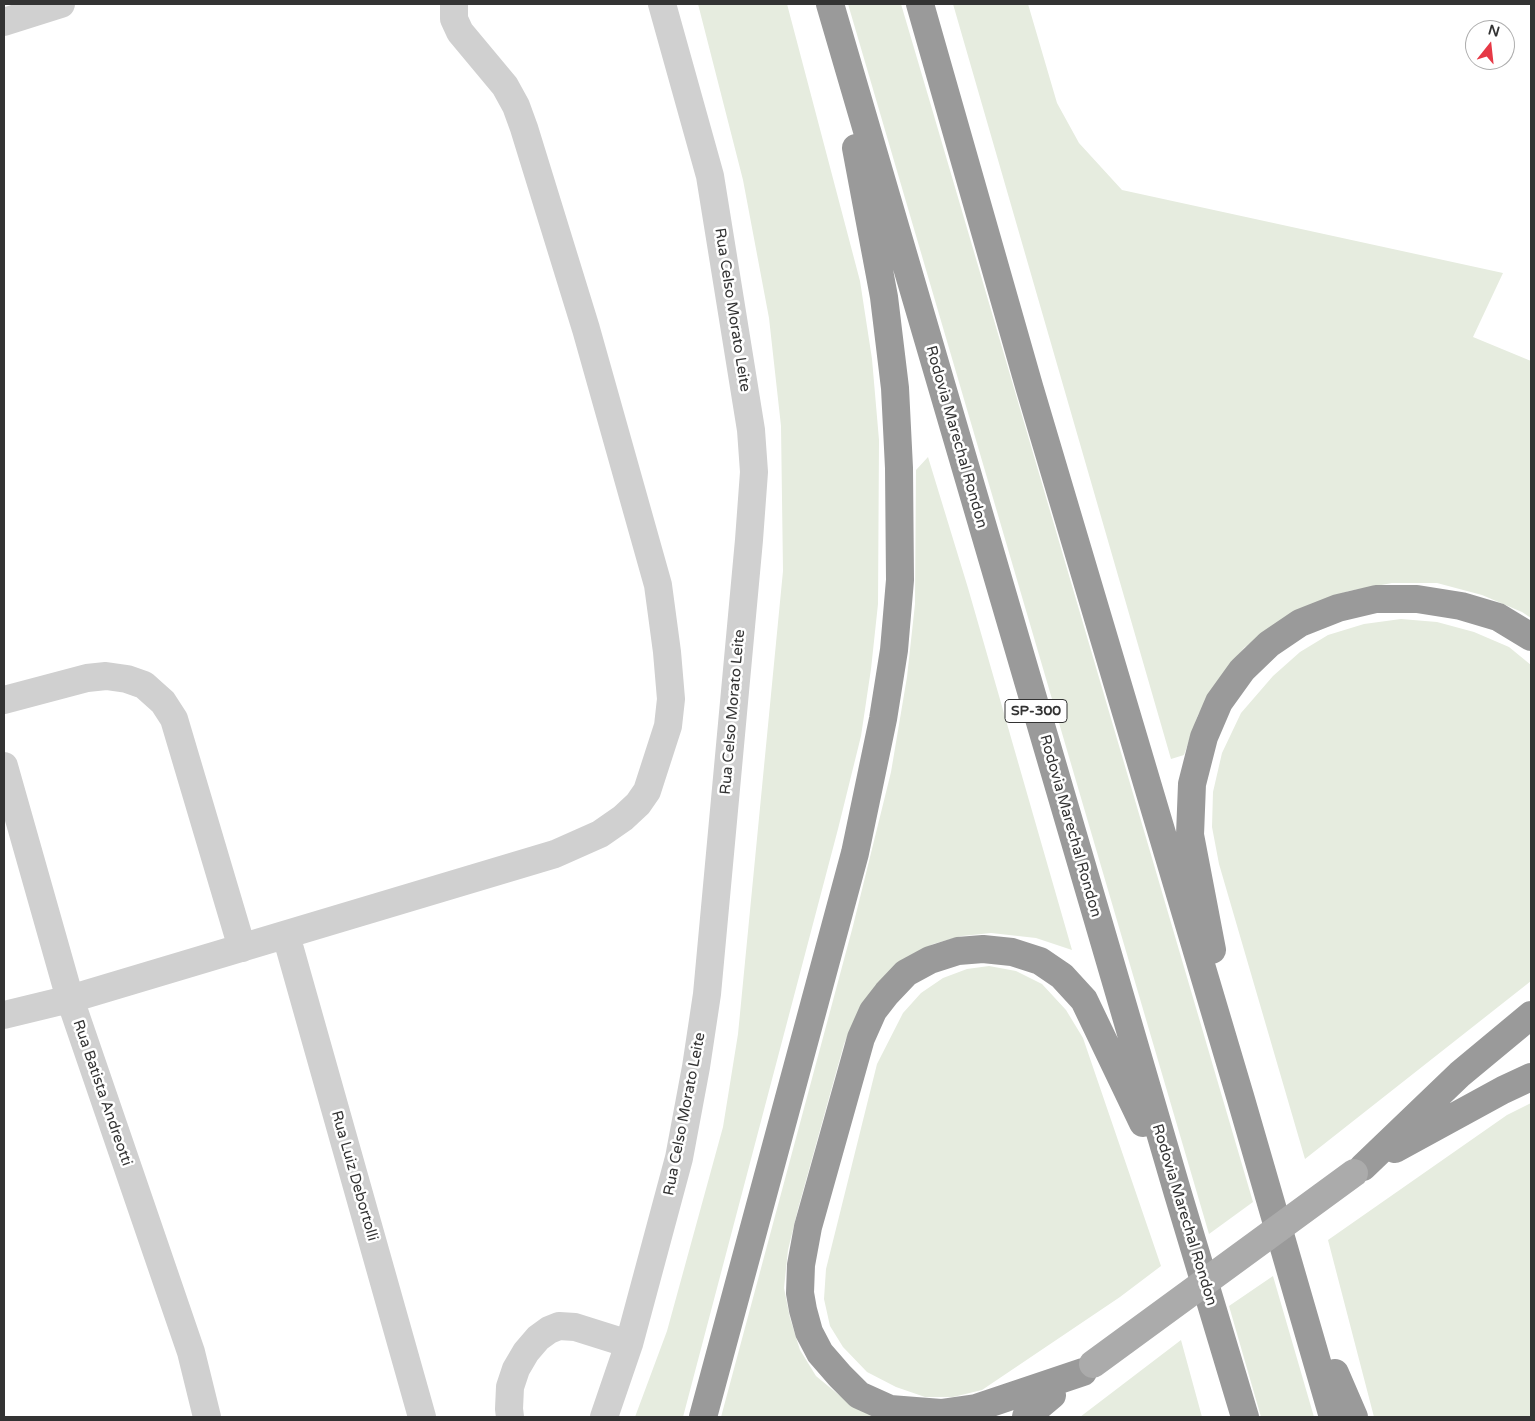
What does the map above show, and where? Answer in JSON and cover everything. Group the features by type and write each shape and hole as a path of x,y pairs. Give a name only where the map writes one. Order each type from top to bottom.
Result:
{"highway":[{"name":"Rodovia Marechal Rondon","path":"829,4 1244,1417"},
{"path":"703,1417 855,853 883,719 894,650 900,580 899,468 895,388 884,298 829,4"},
{"path":"920,4 1029,386 1240,1096 1333,1417"},
{"path":"1240,1096 1190,835 1192,784 1204,737 1219,702 1242,670 1269,644 1300,623 1338,608 1376,599 1417,599 1461,606 1498,617 1531,636"},
{"path":"1088,1368 976,1408 941,1413 916,1412 890,1409 859,1395 820,1354 809,1332 802,1310 800,1293 801,1265 808,1227 858,1048 873,1011 887,992 906,974 930,960 940,957 958,952 983,949 1012,952 1040,961 1062,976 1084,1000 1178,1194"},
{"path":"1531,1015 1460,1074 1363,1167 1503,1090 1531,1077"},
{"path":"1290,1269 1354,1417"},
{"path":"1229,1363 1238,1417"},
{"path":"1026,1417 1052,1394"}],"main road":[{"path":"1088,1368 1354,1173"}],"lane":[{"path":"4,22 61,4"},
{"path":"4,1015 70,999 555,854 600,834 623,818 638,804 647,792 668,726 671,699 658,585 586,329 524,128 516,106 505,86 460,32 454,19 454,4"},
{"name":"Rua Celso Morato Leite","path":"604,1417 629,1344 679,1158 696,1067 707,994 749,550 754,472 751,430 710,176 662,4"},
{"path":"4,700 87,678 106,676 127,679 144,685 164,702 174,719 242,948"},
{"name":"Rua Batista Andreotti","path":"4,766 70,999 191,1352 207,1417"},
{"name":"Rua Luiz Debortolli","path":"286,935 422,1417"},
{"path":"510,1417 510,1387 516,1369 526,1352 548,1330 559,1326 575,1327 629,1344"}],"shaded area":[{"path":"698,4 787,4 860,281 872,359 879,440 878,604 861,736 683,1417 635,1417 667,1331 723,1127 738,1034 783,571 781,426 769,318 743,180"},
{"path":"848,4 901,4 1253,1202 1209,1234"},
{"path":"953,4 1028,4 1057,103 1079,143 1122,190 1503,273 1473,337 1531,361 1531,618 1522,612 1482,595 1437,583 1392,583 1349,591 1307,606 1275,624 1244,648 1217,682 1198,715 1184,755 1171,759"},
{"path":"928,457 968,588 1072,950 1036,938 991,933 962,936 933,944 904,960 858,1012 844,1044 798,1209 788,1250 784,1288 790,1318 800,1350 816,1376 839,1395 866,1413 876,1417 721,1417 853,926 891,772 907,677 915,604 916,470"},
{"path":"1401,619 1437,622 1474,632 1509,647 1531,665 1531,981 1305,1159 1219,864 1212,827 1213,792 1222,753 1241,713 1273,676 1300,652 1328,635 1364,624"},
{"path":"989,966 1016,971 1042,984 1066,1010 1083,1038 1161,1266 1120,1297 982,1390 953,1397 925,1397 896,1387 867,1372 843,1347 830,1326 824,1299 826,1269 877,1064 903,1013 921,993 943,978 967,969"},
{"path":"1531,1103 1531,1417 1374,1417 1328,1240 1507,1115"},
{"path":"1273,1276 1314,1417 1261,1417 1229,1306"},
{"path":"1181,1340 1202,1417 1080,1417"}]}
